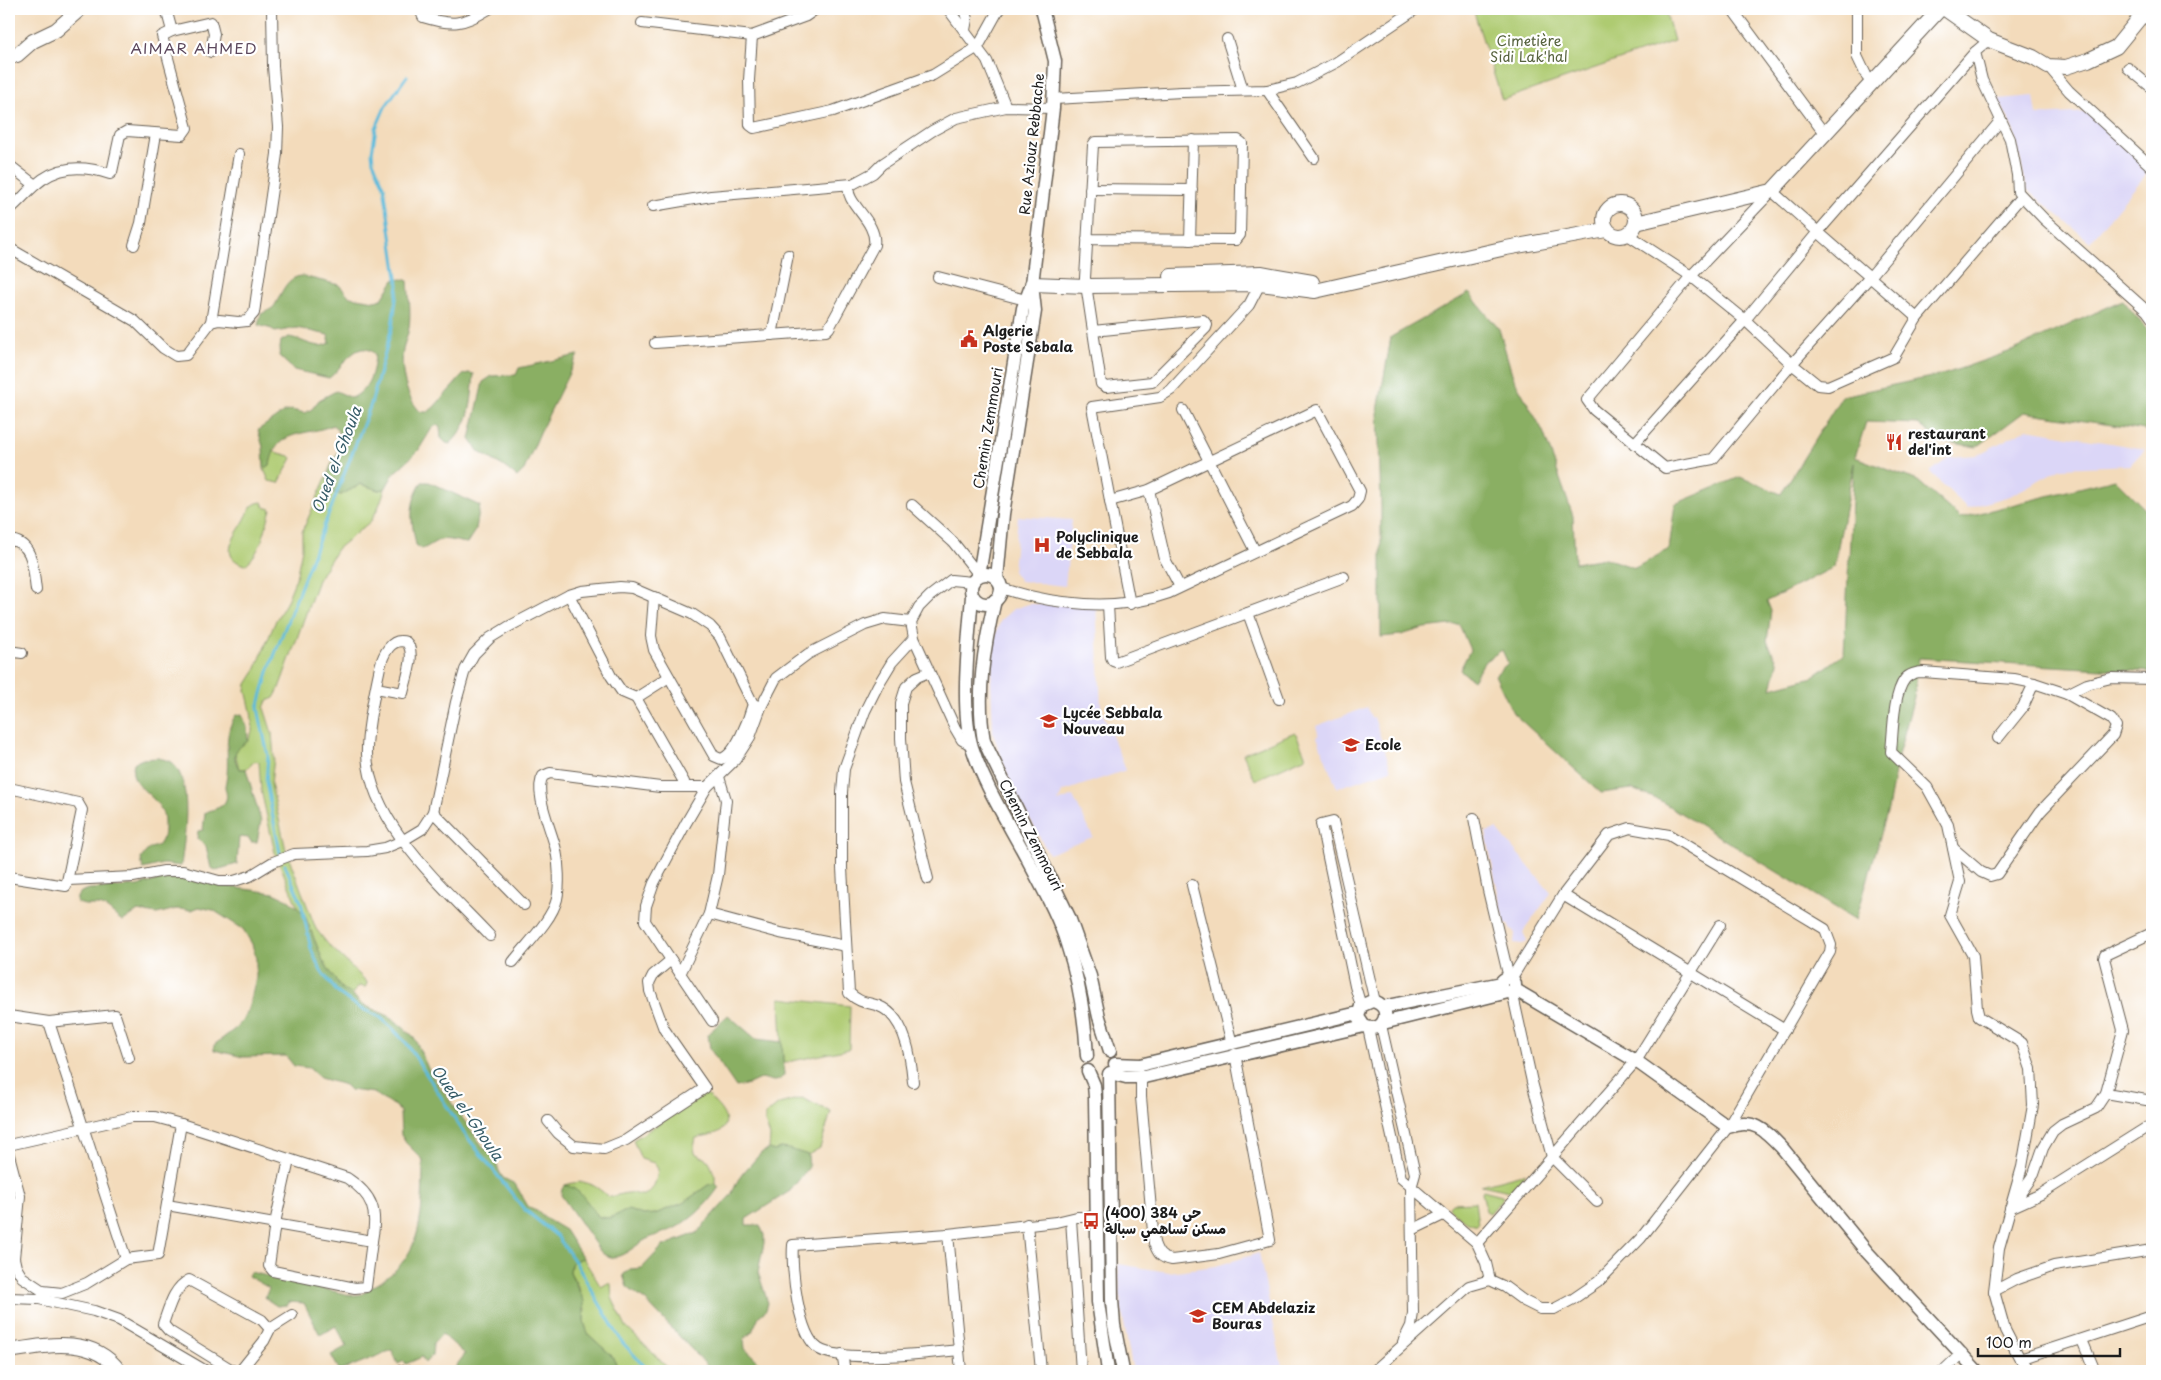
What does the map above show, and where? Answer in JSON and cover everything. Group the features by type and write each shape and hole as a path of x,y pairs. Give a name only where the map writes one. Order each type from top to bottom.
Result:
{"main road":[{"path":"9,57 56,30 80,9"},
{"path":"1636,219 1770,185 1928,9"},
{"path":"1636,219 1772,191 1940,9"},
{"path":"1946,9 1989,40 2033,57 2048,66 2066,67 2088,60 2116,47 2148,16"},
{"path":"1617,204 1624,205 1631,208 1636,219 1633,230 1628,235 1620,237 1612,235 1605,225 1605,213 1610,207 1617,204"},
{"path":"1032,280 1086,282 1262,279 1315,282 1605,225"},
{"path":"9,1351 53,1344 75,1345 99,1352 119,1371"}],"street":[{"path":"166,9 172,31"},
{"path":"210,322 219,320 247,321 254,313 277,154 278,127 273,66 272,9"},
{"path":"420,9 423,17 445,24 471,20 489,9"},
{"path":"642,23 752,36 806,16 816,9"},
{"path":"948,9 978,47 994,76 1006,107"},
{"path":"964,9 967,19 965,30"},
{"path":"752,36 749,80 750,125 754,128 833,111 933,75 978,47 999,9"},
{"name":"Rue Aziouz Rebbache","path":"1032,280 1053,103 1055,61 1042,9"},
{"path":"653,206 712,196 852,184 874,173 882,164 932,131 956,118 1006,107 1242,90 1267,90 1297,83 1337,62 1416,9"},
{"path":"1732,9 1821,129"},
{"path":"1857,9 1858,56 1867,77"},
{"path":"9,210 35,185 56,172 77,167 110,174 120,135 127,131 182,135 187,128 162,36 172,31 211,22 214,34 211,52"},
{"path":"1227,39 1242,90"},
{"path":"1634,444 1745,320 1817,232 1975,52 1989,40"},
{"path":"1975,52 1982,80 2010,139 2017,174 2018,192 2114,283 2147,311 2152,318"},
{"path":"2048,66 2069,91 2152,167"},
{"path":"2128,68 2152,88"},
{"path":"1267,90 1314,158"},
{"path":"1917,318 1870,277 1817,232 1772,191 1691,276 1587,400 1594,410 1665,468 1712,458 1792,364 1870,277 2001,120"},
{"path":"134,245 141,223 156,134"},
{"path":"1190,240 1193,140"},
{"path":"1087,239 1236,240 1240,235 1242,143 1238,140 1193,140 1095,142 1092,145 1087,239 1086,282 1093,331 1101,384 1106,387 1152,382 1207,325 1203,320 1093,331"},
{"path":"9,248 135,321 163,348 176,356 186,354 210,322 239,154"},
{"path":"9,165 35,185"},
{"path":"655,343 822,332 829,328 874,245 874,232 848,193 848,189 852,184"},
{"path":"1090,189 1192,190"},
{"path":"1628,235 1691,276 1745,320 1792,364 1818,385 1828,386 1894,357 1917,318 2021,196"},
{"path":"772,335 788,255"},
{"path":"938,277 1026,300"},
{"path":"1130,604 1092,407 1160,397 1171,390 1249,305 1262,279"},
{"name":"Chemin Zemmouri","path":"1032,280 1026,300 976,579 971,589 967,722 971,745 982,774 1029,862 1067,943 1083,1012 1087,1056"},
{"name":"Chemin Zemmouri","path":"1032,280 1035,311 1005,505 999,584 1000,595 996,600 986,638 981,688 981,722 984,741 1069,917 1090,976 1099,1017 1110,1051"},
{"path":"1183,410 1255,551"},
{"path":"971,745 962,740 954,728 914,638 911,622 919,607 947,582 955,579 976,579 989,574 999,584 1026,596 1108,605 1130,604 1150,600 1180,588 1352,506 1358,499 1360,491 1357,482 1317,410 1210,463 1149,490 1110,501"},
{"path":"1149,490 1165,559 1180,588"},
{"path":"912,505 953,542 976,579"},
{"path":"9,540 18,540 26,546 32,560 36,590"},
{"path":"1108,605 1111,657 1116,662 1344,577"},
{"path":"68,880 133,877 164,871 183,871 219,881 234,881 250,876 273,862 294,854 367,851 385,848 402,841 422,829 433,812 456,702 465,670 474,654 490,638 569,594 620,587 632,588 692,614 710,626 720,637 757,705 750,737 735,760 707,787 654,883 646,906 645,921 712,1021"},
{"path":"569,594 610,676 622,692 636,698 684,782"},
{"path":"972,596 983,604 996,600"},
{"path":"654,597 652,645 712,753 718,758 725,758 730,754 757,705 776,678 808,654 865,625 885,619 911,622"},
{"path":"1248,613 1279,700"},
{"path":"913,1082 912,1062 900,1026 891,1014 882,1007 857,1001 848,993 841,817 844,768 865,712 892,662 914,638"},
{"path":"376,688 403,693 411,654 409,644 397,641 389,647 382,658 376,688 368,742 368,762 379,801 402,841 490,936"},
{"path":"9,651 22,653"},
{"path":"928,879 904,782 901,703 906,687 917,677 929,672"},
{"path":"1953,848 1981,872 1990,876 1997,874 2040,812 2113,735 2116,726 2111,719 2067,694 2034,683 2014,679 1916,672 1905,678 1898,694 1891,752 1927,787 1948,825 1960,882 1950,915 1973,956 1979,1017 2022,1043 2032,1069 2033,1105 2022,1167 1999,1248 1994,1291 2005,1330 2020,1359 2031,1371"},
{"path":"636,698 669,677"},
{"path":"2067,694 2087,684 2111,678 2152,679"},
{"path":"1998,738 2023,707 2034,683"},
{"path":"513,962 552,911 557,900 556,852 541,798 540,780 543,776 550,773 660,787 707,787"},
{"path":"680,974 708,914 718,875 726,800 719,777"},
{"path":"9,788 81,806 66,886 62,887 9,877"},
{"path":"433,812 524,905"},
{"path":"1474,818 1509,985 1552,1157 1597,1202"},
{"path":"1397,1352 1411,1326 1413,1313 1411,1188 1415,1174 1382,1024 1386,1012 1379,1004 1333,821 1321,824 1360,1010 1360,1020 1366,1027 1401,1178 1411,1188 1477,1243 1486,1263 1490,1280"},
{"path":"1088,1071 1098,1077 1111,1070 1366,1027 1375,1028 1382,1024 1509,985 1563,895 1609,835 1635,828 1669,835 1825,929 1832,945 1830,952 1728,1127 1641,1238 1598,1282 1554,1309 1540,1309 1524,1302 1504,1287 1490,1280 1469,1286 1374,1371"},
{"path":"1144,1077 1141,1082 1142,1106 1154,1243 1158,1253 1164,1259 1172,1260 1219,1254 1270,1240 1233,1049 1192,885"},
{"path":"1563,895 1785,1030"},
{"path":"708,914 780,933 846,946"},
{"path":"1477,1243 1636,1062 1720,925"},
{"path":"2010,1208 2034,1174 2043,1148 2053,1131 2062,1124 2096,1108 2106,1093 2123,1030 2104,958 2106,955 2152,933"},
{"path":"548,1121 558,1133 574,1146 604,1149 626,1140 705,1088 664,1029 650,991 649,983 653,975 670,960"},
{"path":"1111,1070 1126,1078 1144,1077 1360,1010 1368,1002 1379,1004 1509,985 1636,1062 1728,1127"},
{"path":"9,1016 49,1022 115,1015 129,1058"},
{"path":"49,1022 126,1259"},
{"path":"1108,1371 1098,1302 1095,1218 1095,1097 1094,1085 1085,1063 1087,1056 1097,1048 1110,1051 1112,1300 1114,1325 1123,1371"},
{"path":"2106,1093 2152,1101"},
{"path":"182,1124 158,1255 126,1259 87,1283 62,1293 44,1291 22,1277 16,1267 14,1258 20,1196 10,1148 84,1126 132,1117 155,1117 182,1124 347,1178 361,1187 370,1200 375,1212 376,1223 366,1287 355,1288 273,1272 269,1266 275,1224 289,1160"},
{"path":"1728,1127 1740,1123 1753,1124 1769,1134 1868,1252 1976,1370"},
{"path":"2010,1208 2041,1194 2152,1124"},
{"path":"167,1205 372,1241"},
{"path":"1412,1230 1443,1215"},
{"path":"959,1350 905,1356 842,1354 819,1349 811,1342 801,1322 792,1245 948,1234 1071,1220 1077,1217 1095,1218"},
{"path":"1071,1220 1081,1371"},
{"path":"1027,1224 1041,1371"},
{"path":"948,1234 961,1371"},
{"path":"1994,1291 2017,1279 2054,1266 2152,1250"},
{"path":"234,1371 169,1331 163,1324 176,1291 183,1283 189,1280 262,1320 270,1329"},
{"path":"9,1298 40,1299 94,1311 118,1320 206,1371"},
{"path":"240,1371 264,1340 270,1329 292,1315"},
{"path":"2020,1359 2152,1316"},
{"path":"2082,1340 2095,1371"},
{"path":"1944,1371 1962,1353"},
{"path":"842,1354 845,1371"},
{"path":"392,1371 407,1371"}],"shaded area":[{"path":"2034,96 2037,115 2091,112 2152,167 2090,242 2027,189 2013,127 1998,99"},
{"path":"2027,429 2145,449 2130,465 2061,468 2010,496 1967,508 1930,472 1950,457 1977,455"},
{"name":"Polyclinique de Sebbala","path":"1018,516 1072,520 1065,586 1020,581 1013,571"},
{"name":"Lycée Sebbala Nouveau","path":"1029,604 1096,605 1101,709 1126,770 1062,792 1058,802 1073,796 1093,837 1049,854 1011,786 993,732 991,682 994,638 1001,620 1013,609"},
{"name":"Ecole","path":"1367,707 1371,718 1374,717 1391,770 1337,788 1317,737 1319,736 1316,726"},
{"path":"1497,829 1551,893 1523,932 1527,942 1522,944 1514,943 1515,933 1510,929 1508,923 1505,924 1494,874 1486,832"},
{"name":"CEM Abdelaziz Bouras","path":"1259,1253 1283,1371 1133,1371 1121,1307 1118,1264 1168,1272 1216,1266"}],"green space":[{"name":"Cimetière Sidi Lak'hal","path":"1473,9 1665,9 1674,41 1502,100"},
{"path":"302,276 339,285 350,297 375,301 382,299 394,280 403,279 408,281 410,322 403,350 402,366 405,384 411,400 421,412 428,412 434,407 463,375 468,373 474,374 469,412 463,428 457,436 450,444 446,443 441,438 440,427 437,425 432,428 418,451 394,473 385,489 378,490 361,484 341,495 332,492 328,482 328,473 338,453 341,440 339,433 333,425 285,439 273,453 270,465 264,469 263,447 258,430 284,412 291,410 305,413 312,409 319,400 336,391 352,398 358,395 369,380 373,367 375,354 368,349 356,351 329,378 294,370 279,356 281,341 289,337 320,346 330,343 328,335 297,328 275,332 272,329 258,325 261,314 274,306 288,282"},
{"path":"1469,293 1499,329 1513,377 1543,431 1573,516 1575,563 1605,558 1635,568 1669,549 1675,504 1740,477 1781,494 1842,396 1945,374 2014,350 2123,300 2152,336 2152,431 2024,412 1977,447 1940,441 1918,424 1866,422 1855,457 1918,481 1960,518 2115,479 2152,516 2152,672 1919,658 1914,697 1898,756 1888,809 1856,920 1659,800 1632,789 1601,793 1513,713 1495,675 1508,663 1502,650 1485,661 1473,680 1460,670 1470,650 1459,624 1424,628 1401,635 1381,637 1381,506 1378,411 1391,337","holes":["1854,463 1844,654 1813,677 1771,688 1778,663 1767,641 1771,611 1767,601 1834,567"]},
{"path":"578,355 542,428 524,470 517,477 479,452 470,439 483,382 492,376 516,375 519,368"},
{"path":"272,451 292,458 279,483 269,481 264,469 270,465"},
{"path":"329,471 328,481 332,492 341,495 361,484 378,490 385,489 371,521 337,549 318,580 278,691 274,698 267,701 264,708 272,733 274,758 271,784 286,850 316,929 327,943 367,982 366,987 359,986 352,994 342,989 323,961 305,916 298,908 275,853 261,790 259,762 255,761 246,769 239,769 235,753 238,748 248,741 253,729 246,690 247,684 254,673 296,578 302,549 302,532"},
{"path":"422,482 429,482 480,506 476,529 467,543 444,539 422,549 416,545 412,513 414,498"},
{"path":"262,502 264,507 271,509 265,532 255,554 245,565 232,557 231,545 250,508"},
{"path":"242,714 247,727 248,741 237,750 235,759 239,769 246,769 261,821 257,842 251,842 249,838 239,837 237,864 216,870 211,868 206,846 197,839 198,831 203,830 205,813 221,806 226,800 225,787 229,729 236,715"},
{"path":"1295,732 1306,757 1255,780 1243,754"},
{"path":"158,758 172,763 179,772 183,783 186,812 181,866 163,864 143,869 141,859 147,851 161,842 164,824 163,814 159,806 135,780 133,772 134,763 143,759"},
{"path":"186,878 222,886 274,893 287,899 305,916 323,961 342,989 352,994 361,1004 391,1017 414,1037 430,1073 484,1148 494,1154 503,1178 515,1184 529,1208 539,1212 565,1230 583,1258 571,1264 570,1272 584,1301 586,1328 589,1335 611,1355 620,1371 453,1371 465,1354 442,1334 433,1344 432,1355 425,1363 422,1357 406,1364 404,1361 398,1364 392,1350 340,1371 331,1355 347,1346 336,1326 320,1335 304,1303 288,1302 288,1305 277,1306 265,1298 269,1288 248,1276 250,1272 350,1295 363,1293 391,1274 412,1247 418,1231 421,1215 423,1160 406,1143 401,1135 400,1112 396,1106 374,1093 350,1090 345,1085 320,1078 309,1068 294,1066 286,1056 243,1057 214,1050 214,1045 243,1020 248,1010 256,978 256,958 252,944 243,929 213,910 199,907 192,910 176,909 157,914 138,911 123,921 102,906 83,905 77,902 77,897 81,892 89,889 137,886 159,880"},
{"path":"780,998 850,1006 849,1049 783,1063"},
{"path":"728,1015 756,1039 782,1042 784,1075 779,1080 774,1081 762,1078 736,1087 710,1049 708,1034"},
{"path":"706,1094 722,1112 726,1123 719,1132 696,1138 694,1147 695,1153 709,1161 715,1176 715,1183 708,1185 683,1203 655,1214 643,1215 628,1210 610,1218 599,1217 577,1191 565,1185 584,1182 598,1188 609,1197 629,1193 644,1195 648,1193 655,1182 658,1169 654,1163 641,1159 633,1140"},
{"path":"802,1098 831,1112 820,1148 808,1155 781,1148 774,1151 769,1149 770,1136 765,1122 765,1115 779,1104"},
{"path":"781,1148 808,1155 809,1167 790,1191 746,1219 746,1225 760,1225 764,1235 758,1272 768,1303 766,1310 759,1316 752,1332 744,1339 745,1349 769,1371 712,1371 646,1301 627,1287 623,1275 630,1269 642,1268 663,1246 697,1233 731,1195 743,1173 761,1153 769,1149 774,1151"},
{"path":"1526,1173 1510,1191 1481,1185"},
{"path":"715,1183 719,1187 714,1194 698,1212 685,1222 671,1230 643,1241 624,1254 612,1257 606,1256 600,1251 561,1195 565,1185 571,1187 584,1198 599,1217 610,1218 628,1210 643,1215 655,1214 683,1203 708,1185"},
{"path":"1483,1190 1502,1195 1503,1198 1490,1213 1486,1211"},
{"path":"1475,1202 1478,1224 1463,1220 1450,1210 1449,1206 1452,1203"},
{"path":"583,1258 601,1287 608,1283 611,1284 612,1298 626,1327 671,1371 620,1371 611,1355 589,1335 584,1321 585,1309 579,1288 570,1272 571,1264 574,1260"}],"waterway":[{"name":"Oued el-Ghoula","path":"280,853 266,782 268,756 258,708 268,672 371,404 392,327 398,285 384,186 373,161 372,152 376,128 385,107 407,76"},
{"name":"Oued el-Ghoula","path":"285,865 301,902 311,949 321,971 338,993 358,1007 380,1017 407,1044 464,1133 524,1209 557,1236 574,1260 622,1342 649,1371"}],"place":[{"name":"Algerie Poste Sebala","path":"969,339"},
{"name":"restaurant del'int","path":"1894,442"},
{"name":"Polyclinique de Sebbala","path":"1042,545"},
{"name":"Lycée Sebbala Nouveau","path":"1049,721"},
{"name":"Ecole","path":"1351,745"},
{"name":"حي 384 (400) مسكن تساهمي سبالة","path":"1091,1221"},
{"name":"CEM Abdelaziz Bouras","path":"1198,1316"}],"district":[{"name":"AIMAR AHMED","path":"194,49"}]}
